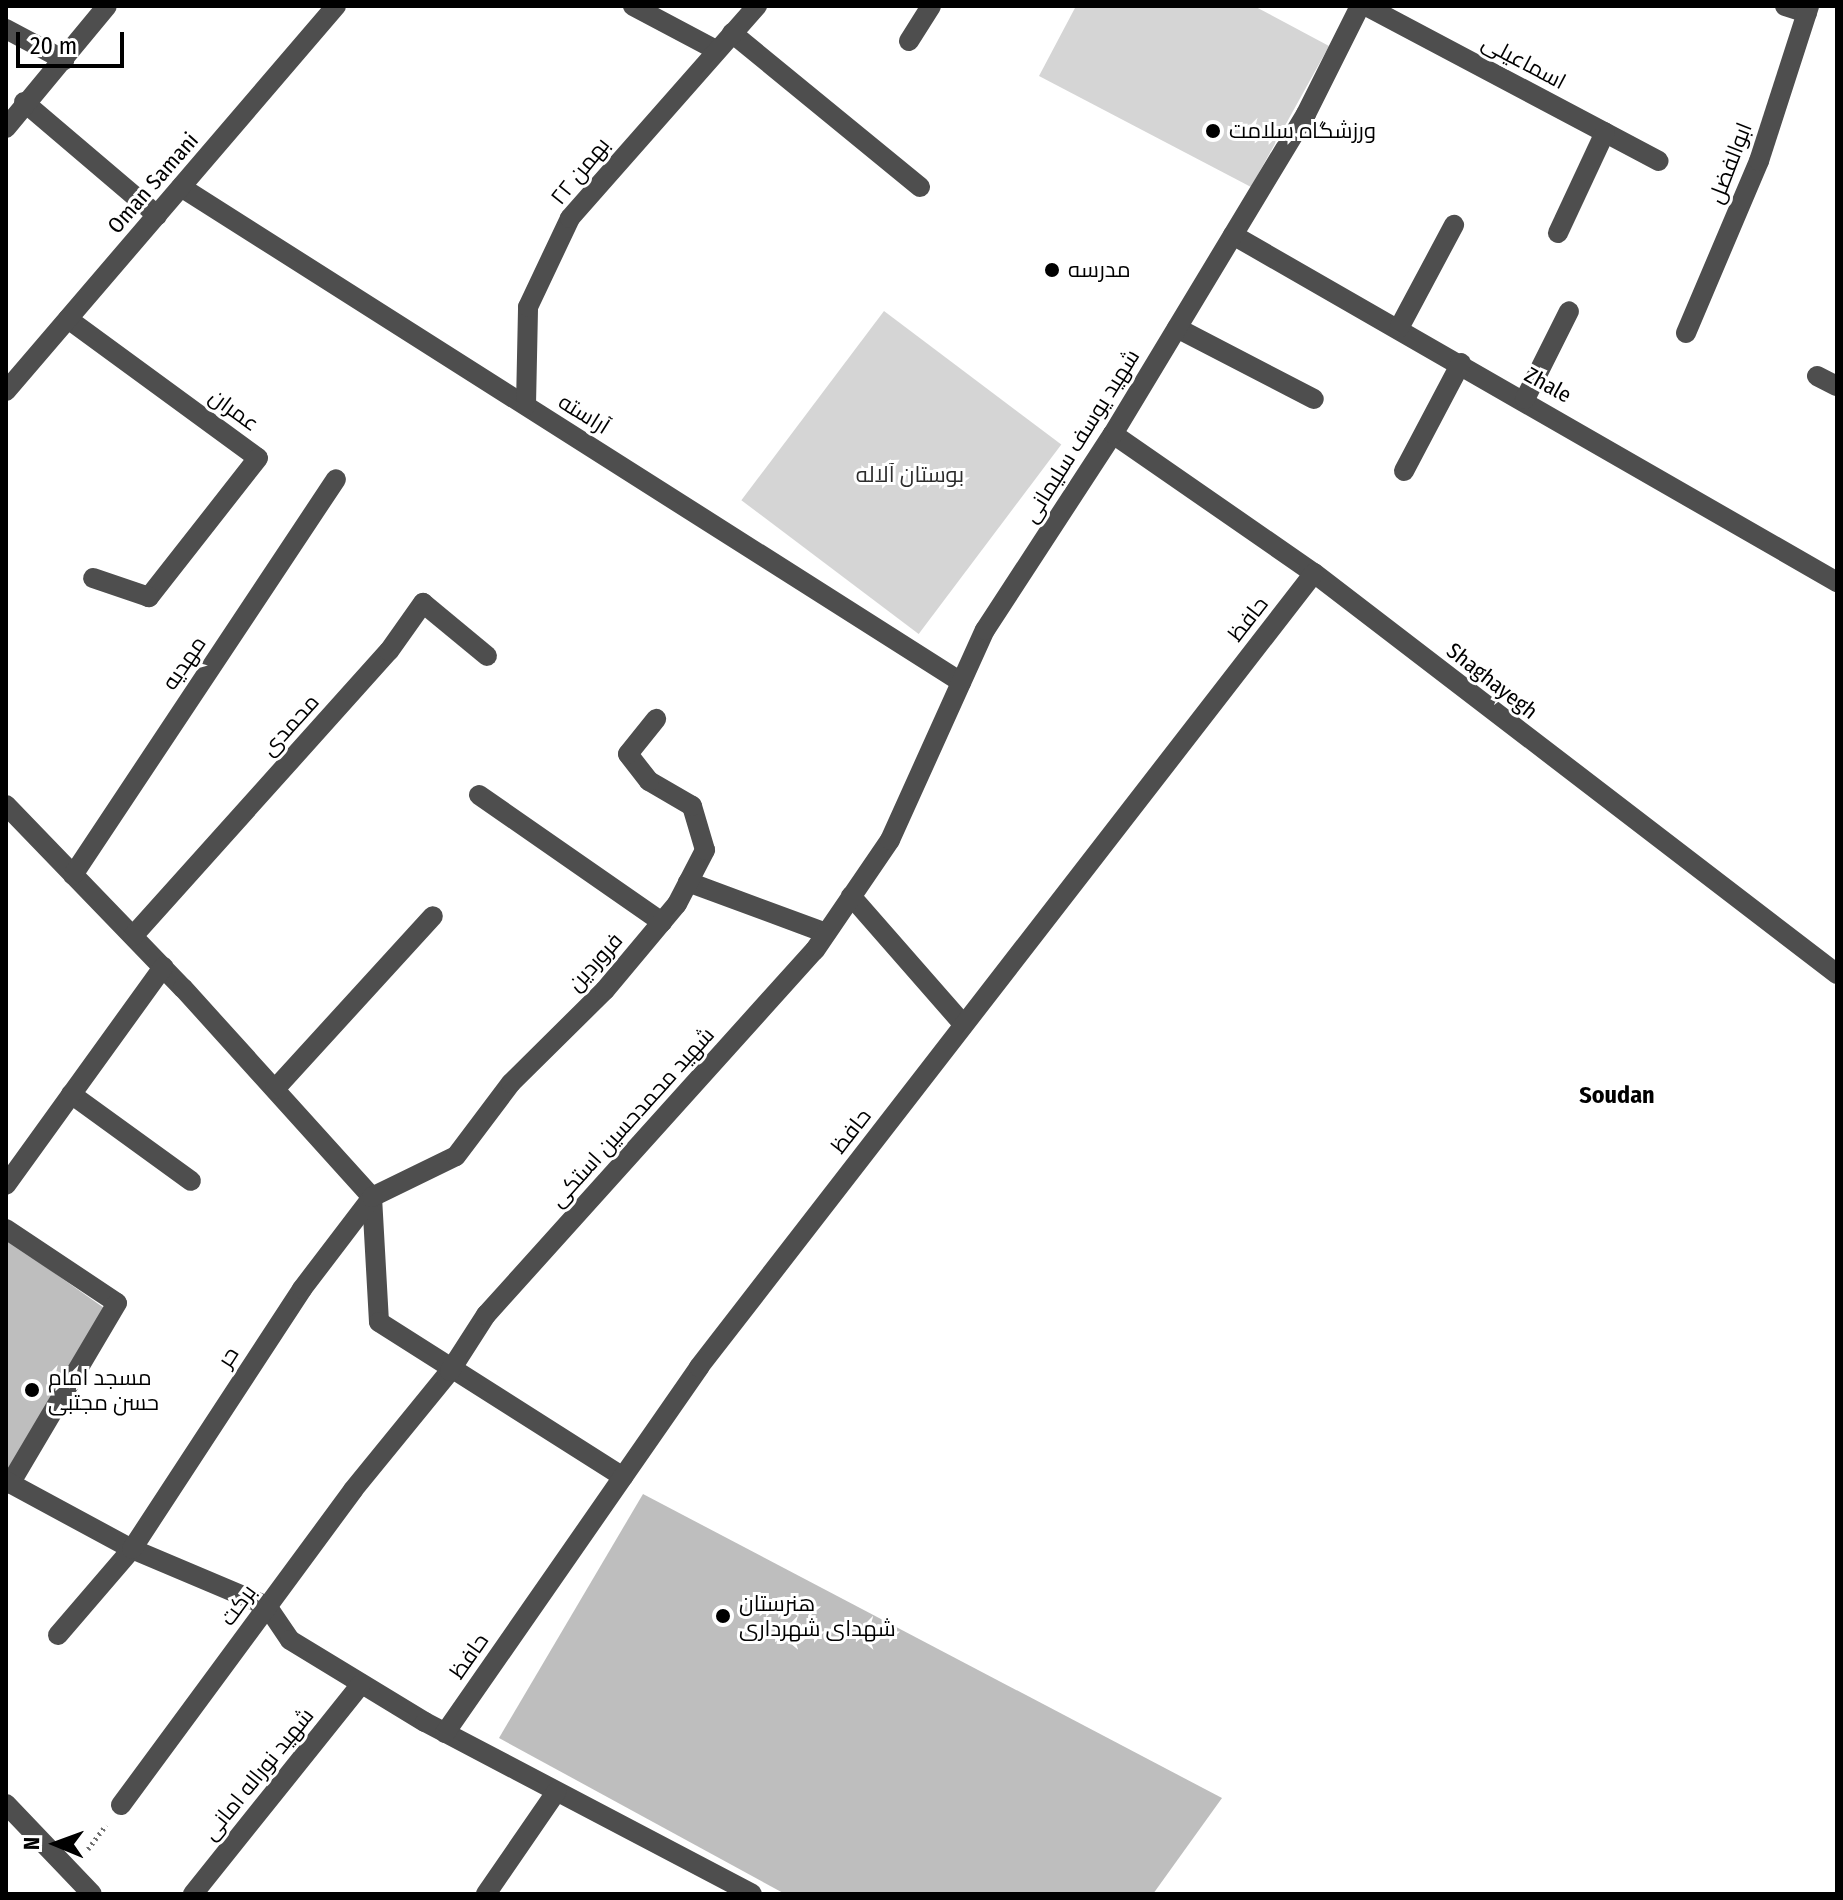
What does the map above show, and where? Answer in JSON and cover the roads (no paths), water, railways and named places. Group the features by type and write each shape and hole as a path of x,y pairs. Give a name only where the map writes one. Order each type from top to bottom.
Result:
{"street":[{"path":"6,128 24,102 64,60 107,6"},
{"name":"Oman Samani","path":"6,391 336,6"},
{"path":"633,6 716,50"},
{"name":"۲۲ بهمن","path":"526,405 528,307 570,218 757,6"},
{"path":"909,41 931,6"},
{"name":"شهید یوسف سلیمانی","path":"851,896 890,840 985,630 1113,434 1306,114 1360,6"},
{"name":"اسماعیلی","path":"1366,6 1659,161"},
{"path":"1785,6 1808,10"},
{"name":"ابوالفضل","path":"1686,333 1759,161 1808,10"},
{"path":"6,29 64,60"},
{"path":"732,33 920,187"},
{"path":"24,102 157,215"},
{"path":"1558,233 1605,132"},
{"name":"آراسته","path":"181,187 961,682"},
{"path":"1399,328 1454,225"},
{"name":"Zhale","path":"1233,235 1525,399 1837,582"},
{"path":"1525,399 1569,311"},
{"name":"عمران","path":"68,319 258,458 149,597 93,578"},
{"path":"1177,328 1314,399"},
{"path":"1404,471 1461,363"},
{"path":"1817,376 1837,386"},
{"name":"Shaghayegh","path":"1113,434 1314,573 1837,974"},
{"name":"مهدیه","path":"73,875 336,479"},
{"name":"حافظ","path":"445,1733 699,1367 1314,573"},
{"name":"محمدی","path":"133,936 389,651 423,603 487,656"},
{"name":"فروردین","path":"372,1197 456,1156 511,1083 605,990 662,922 688,882 705,850 692,806 649,781 628,754 656,719"},
{"path":"479,795 662,922"},
{"path":"6,805 163,967 372,1197 379,1322 450,1371 623,1477"},
{"path":"688,882 826,933"},
{"path":"851,896 964,1025"},
{"name":"شهید محمدحسین استکی","path":"450,1371 486,1315 826,933 851,896"},
{"path":"275,1089 433,916"},
{"path":"6,1185 163,967"},
{"path":"71,1094 191,1181"},
{"name":"حر","path":"58,1635 132,1549 302,1289 372,1197"},
{"path":"6,1229 117,1303 8,1482 132,1549 267,1606 290,1640 361,1684 445,1733 747,1893"},
{"name":"برکت","path":"121,1805 267,1606 450,1371"},
{"name":"شهید نوراله امانی","path":"193,1894 361,1684"},
{"path":"486,1894 556,1792"},
{"path":"6,1804 92,1894"}],"place":[{"name":"ورزشگاه سلامت","path":"1213,131"},
{"name":"مدرسه","path":"1052,270"},
{"name":"مسجد امام حسن مجتبی","path":"32,1390"},
{"name":"هنرستان شهدای شهرداری","path":"723,1616"}],"district":[{"name":"Soudan","path":"1617,1096"}],"park label":[{"name":"بوستان آلاله","path":"910,475"}]}
